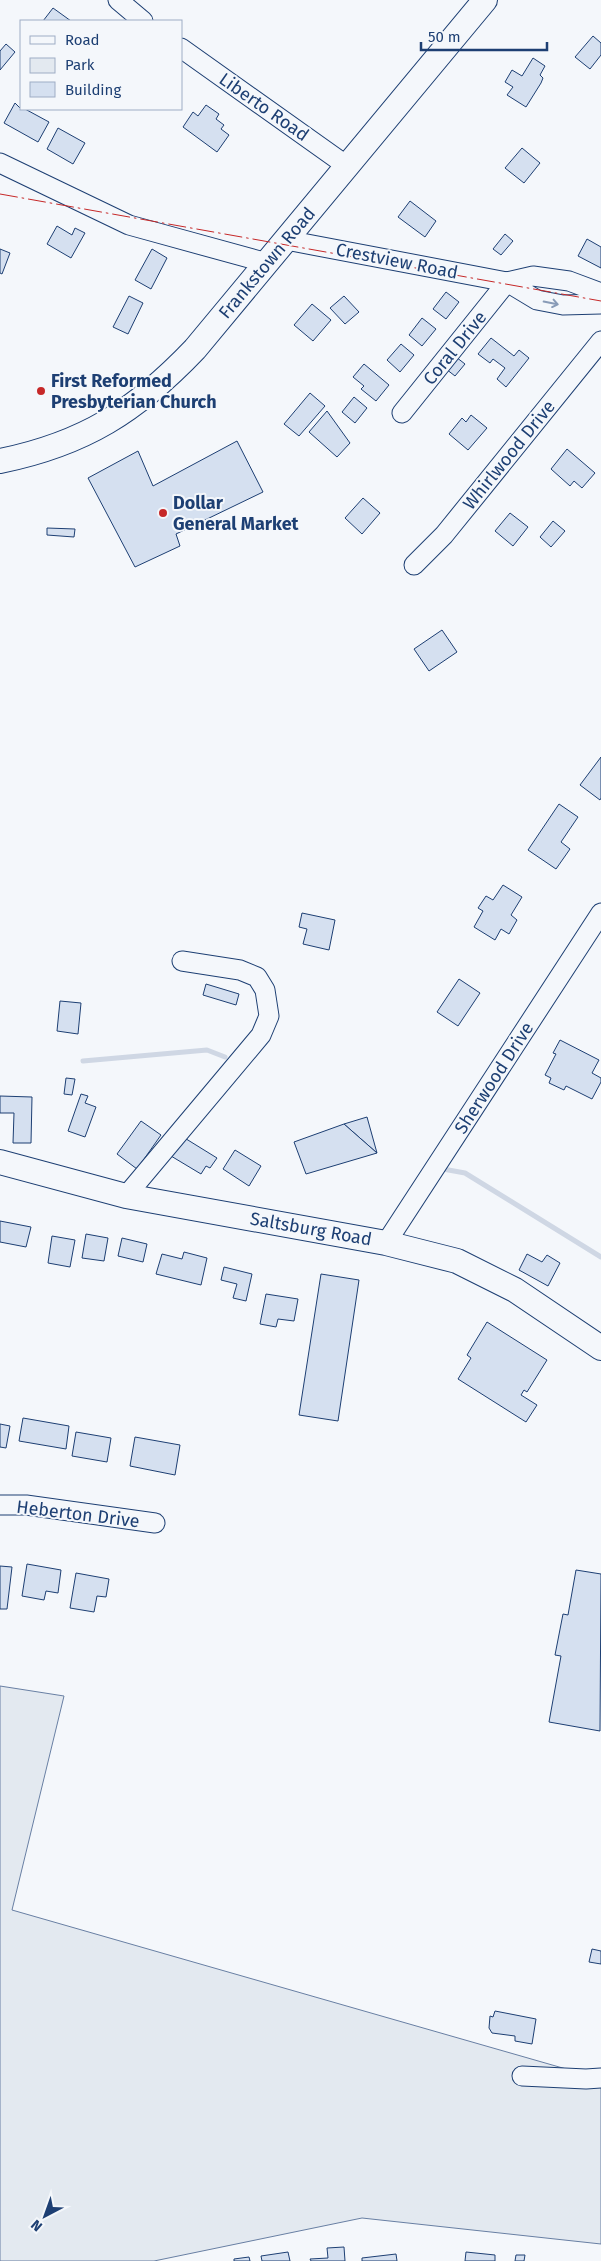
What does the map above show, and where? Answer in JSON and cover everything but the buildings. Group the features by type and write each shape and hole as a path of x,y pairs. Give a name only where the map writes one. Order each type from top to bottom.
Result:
{"main road":[{"name":"Frankstown Road","path":"0,461 56,448 85,435 127,409 168,377 267,263 485,0"},
{"name":"Saltsburg Road","path":"0,1162 126,1196 386,1243 463,1264 515,1290 601,1348"}],"street":[{"path":"118,0 142,20"},
{"name":"Liberto Road","path":"182,49 347,166"},
{"path":"0,162 129,225 267,263"},
{"name":"Crestview Road","path":"286,240 507,282 537,300 563,305 601,304"},
{"name":"Crestview Road","path":"507,282 533,276 568,281 601,293"},
{"name":"Coral Drive","path":"402,413 507,282"},
{"name":"Whirlwood Drive","path":"414,565 444,535 601,341"},
{"name":"Sherwood Drive","path":"386,1243 601,913"},
{"path":"126,1196 261,1035 269,1016 265,990 257,977 240,970 182,961"},
{"name":"Heberton Drive","path":"0,1505 26,1505 155,1523"},
{"path":"522,2076 601,2078"}],"green space":[{"path":"0,1686 64,1696 12,1910 601,2079 601,2244 362,2218 154,2261 0,2261"}],"waterway":[{"path":"83,1061 207,1050 225,1057"},
{"path":"443,1169 465,1173 601,1257"}],"power":[{"path":"0,194 601,301"}],"place":[{"name":"First Reformed Presbyterian Church","path":"41,391"},
{"name":"Dollar General Market","path":"163,513"}]}
